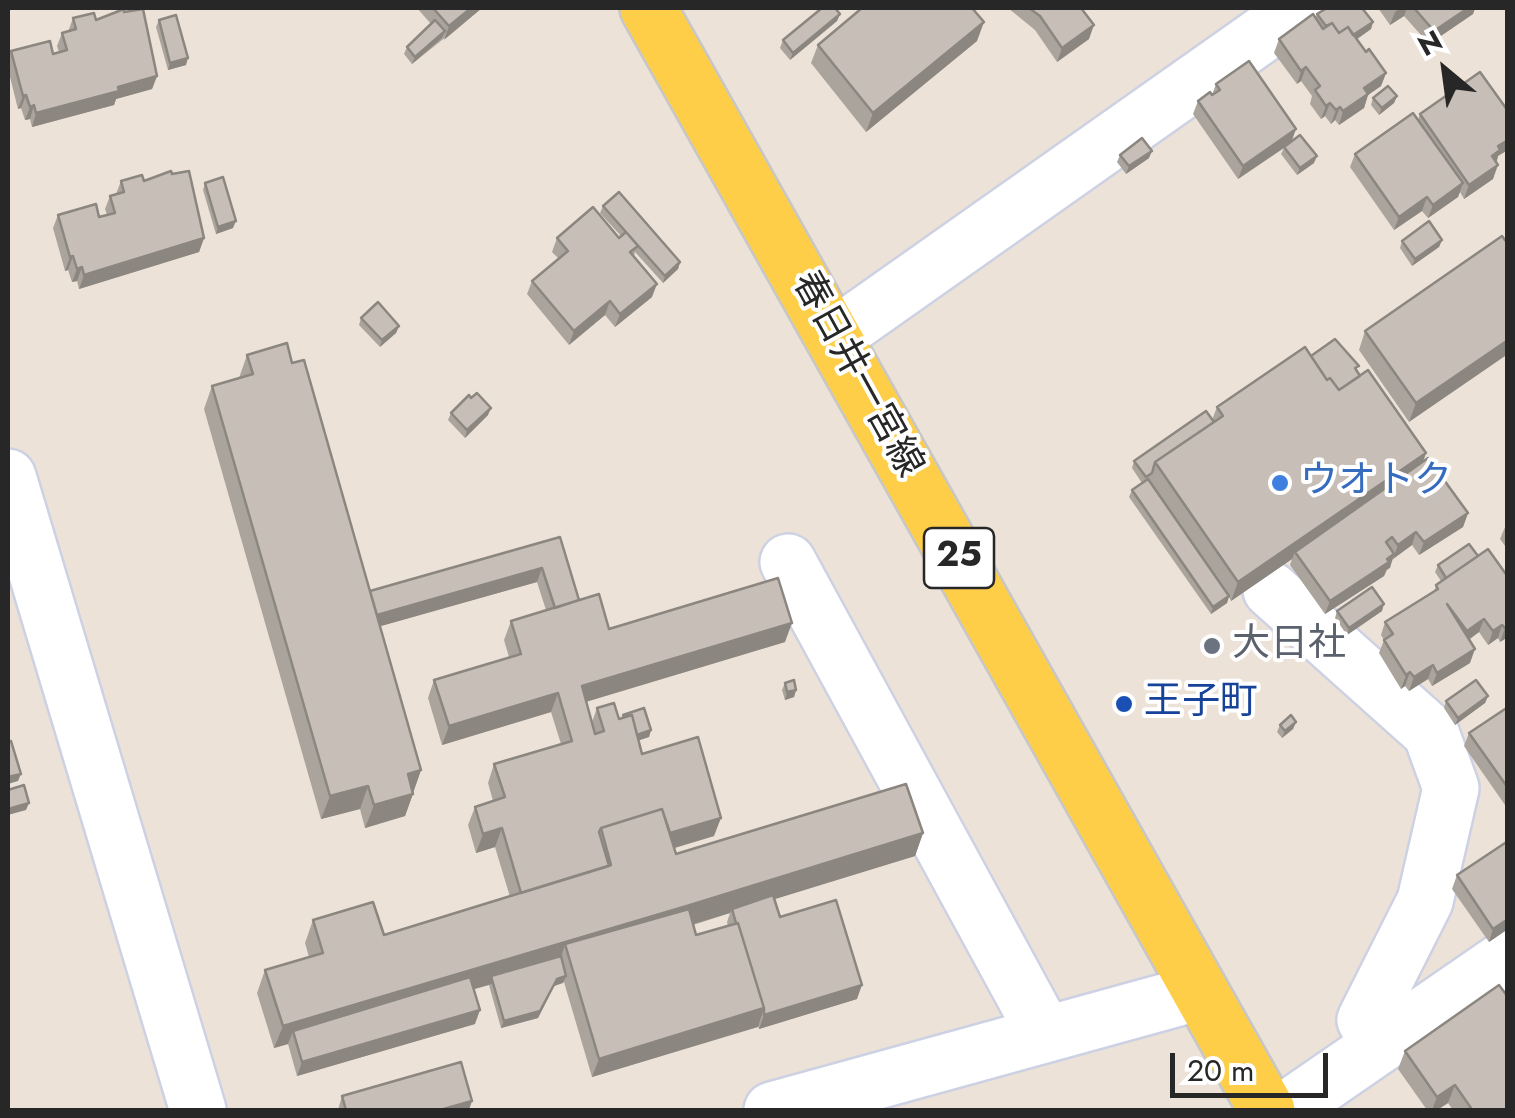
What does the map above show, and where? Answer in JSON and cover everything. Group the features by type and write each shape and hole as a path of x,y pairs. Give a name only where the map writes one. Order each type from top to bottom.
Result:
{"main road":[{"name":"春日井一宮線","path":"648,8 1267,1110"}],"street":[{"path":"834,336 1300,8"},
{"path":"12,509 198,1110"},
{"path":"788,562 1045,1034"},
{"path":"1271,590 1431,733 1451,788 1425,900 1365,1020 1379,1046"},
{"path":"1286,1110 1508,957"},
{"path":"772,1110 846,1101 1045,1034 1200,992"}],"building":[{"path":"433,8 471,8 449,26"},
{"path":"822,8 835,8 840,14 793,53 783,40"},
{"path":"862,8 972,8 984,22 873,113 818,45"},
{"path":"1029,8 1081,8 1094,25 1062,48 1040,16"},
{"path":"1327,8 1362,8 1373,22 1353,35 1348,27 1339,33 1332,23 1326,26 1317,14"},
{"path":"1414,8 1468,8 1434,31"},
{"path":"124,9 143,9 157,76 118,87 119,91 36,113 34,105 30,107 26,95 23,96 11,51 50,41 53,54 67,50 62,33 76,29 73,18 94,13 96,20"},
{"path":"1313,14 1323,29 1332,23 1339,33 1348,27 1386,73 1364,88 1368,94 1343,111 1330,103 1326,106 1315,90 1320,86 1306,67 1301,71 1279,39"},
{"path":"176,15 188,58 170,63 159,20"},
{"path":"435,20 445,31 415,57 407,47"},
{"path":"1249,61 1296,129 1243,166 1198,101 1220,90 1216,84"},
{"path":"1480,72 1508,111 1508,140 1492,156 1498,165 1469,185 1420,114"},
{"path":"1388,86 1397,96 1382,108 1373,98"},
{"path":"1413,113 1463,183 1433,205 1427,197 1399,217 1355,154"},
{"path":"1300,135 1317,156 1300,168 1284,147"},
{"path":"1142,138 1152,151 1129,166 1120,155"},
{"path":"171,171 189,171 204,238 84,275 82,267 77,269 58,215 96,204 99,217 115,213 110,196 124,192 121,181 142,175 144,181"},
{"path":"223,177 236,221 218,227 205,183"},
{"path":"619,192 680,262 665,276 603,206"},
{"path":"593,207 619,238 626,232 638,246 630,252 657,284 620,314 610,301 574,331 532,281 568,251 557,238"},
{"path":"1429,221 1442,240 1415,259 1402,241"},
{"path":"1502,236 1508,244 1508,340 1416,403 1365,331"},
{"path":"378,302 399,326 382,340 361,318"},
{"path":"1335,339 1359,366 1355,368 1360,376 1339,390 1311,356"},
{"path":"287,343 292,363 304,360 421,770 408,774 413,794 374,805 368,786 330,796 212,386 253,374 247,355"},
{"path":"1305,347 1327,380 1330,378 1339,390 1368,370 1426,453 1238,582 1155,462 1223,416 1217,407"},
{"path":"477,393 491,408 467,430 451,413 469,395 471,398"},
{"path":"1206,411 1214,422 1155,462 1152,473 1146,477 1134,461"},
{"path":"1428,458 1468,513 1424,542 1416,532 1398,545 1392,537 1386,542 1394,554 1387,559 1389,562 1330,601 1295,552"},
{"path":"1148,479 1229,596 1213,607 1132,490"},
{"path":"560,537 579,600 555,608 542,568 377,615 370,591"},
{"path":"1469,544 1478,556 1446,578 1438,565"},
{"path":"1488,549 1508,577 1508,627 1502,625 1493,631 1484,619 1467,631 1447,604 1475,649 1437,673 1433,665 1414,677 1410,672 1406,675 1384,640 1393,634 1385,622 1438,589 1436,585"},
{"path":"778,578 792,623 582,686 595,734 604,731 597,708 614,703 619,719 632,715 642,754 698,737 721,818 670,833 662,809 601,828 609,866 521,893 502,828 483,834 475,807 505,797 494,764 572,741 558,693 449,726 434,680 521,654 511,621 599,594 609,629"},
{"path":"1372,587 1384,604 1349,628 1337,611"},
{"path":"794,680 796,690 787,692 785,683"},
{"path":"1476,680 1488,696 1458,718 1446,701"},
{"path":"1508,707 1508,788 1469,733"},
{"path":"644,708 651,730 637,735 632,715 623,715"},
{"path":"1291,715 1296,722 1285,731 1280,725"},
{"path":"11,741 21,774 8,777 8,742"},
{"path":"906,784 923,833 283,1026 265,970 323,953 313,920 373,902 384,935 611,865 601,828 662,809 676,854"},
{"path":"24,785 29,803 8,809 8,790"},
{"path":"1508,841 1508,919 1493,929 1457,875"},
{"path":"773,895 780,917 836,900 862,985 764,1015 732,909"},
{"path":"689,909 696,935 738,923 764,1008 599,1059 565,944"},
{"path":"561,956 566,976 557,979 540,1011 504,1021 491,976"},
{"path":"470,977 480,1010 302,1062 293,1031"},
{"path":"1499,985 1508,997 1508,1110 1466,1110 1471,1108 1455,1085 1437,1097 1405,1051"},
{"path":"461,1062 472,1101 440,1110 346,1110 342,1096"}],"place":[{"name":"ウオトク","path":"1280,483"},
{"name":"大日社","path":"1212,646"},
{"name":"王子町","path":"1124,704"}]}
